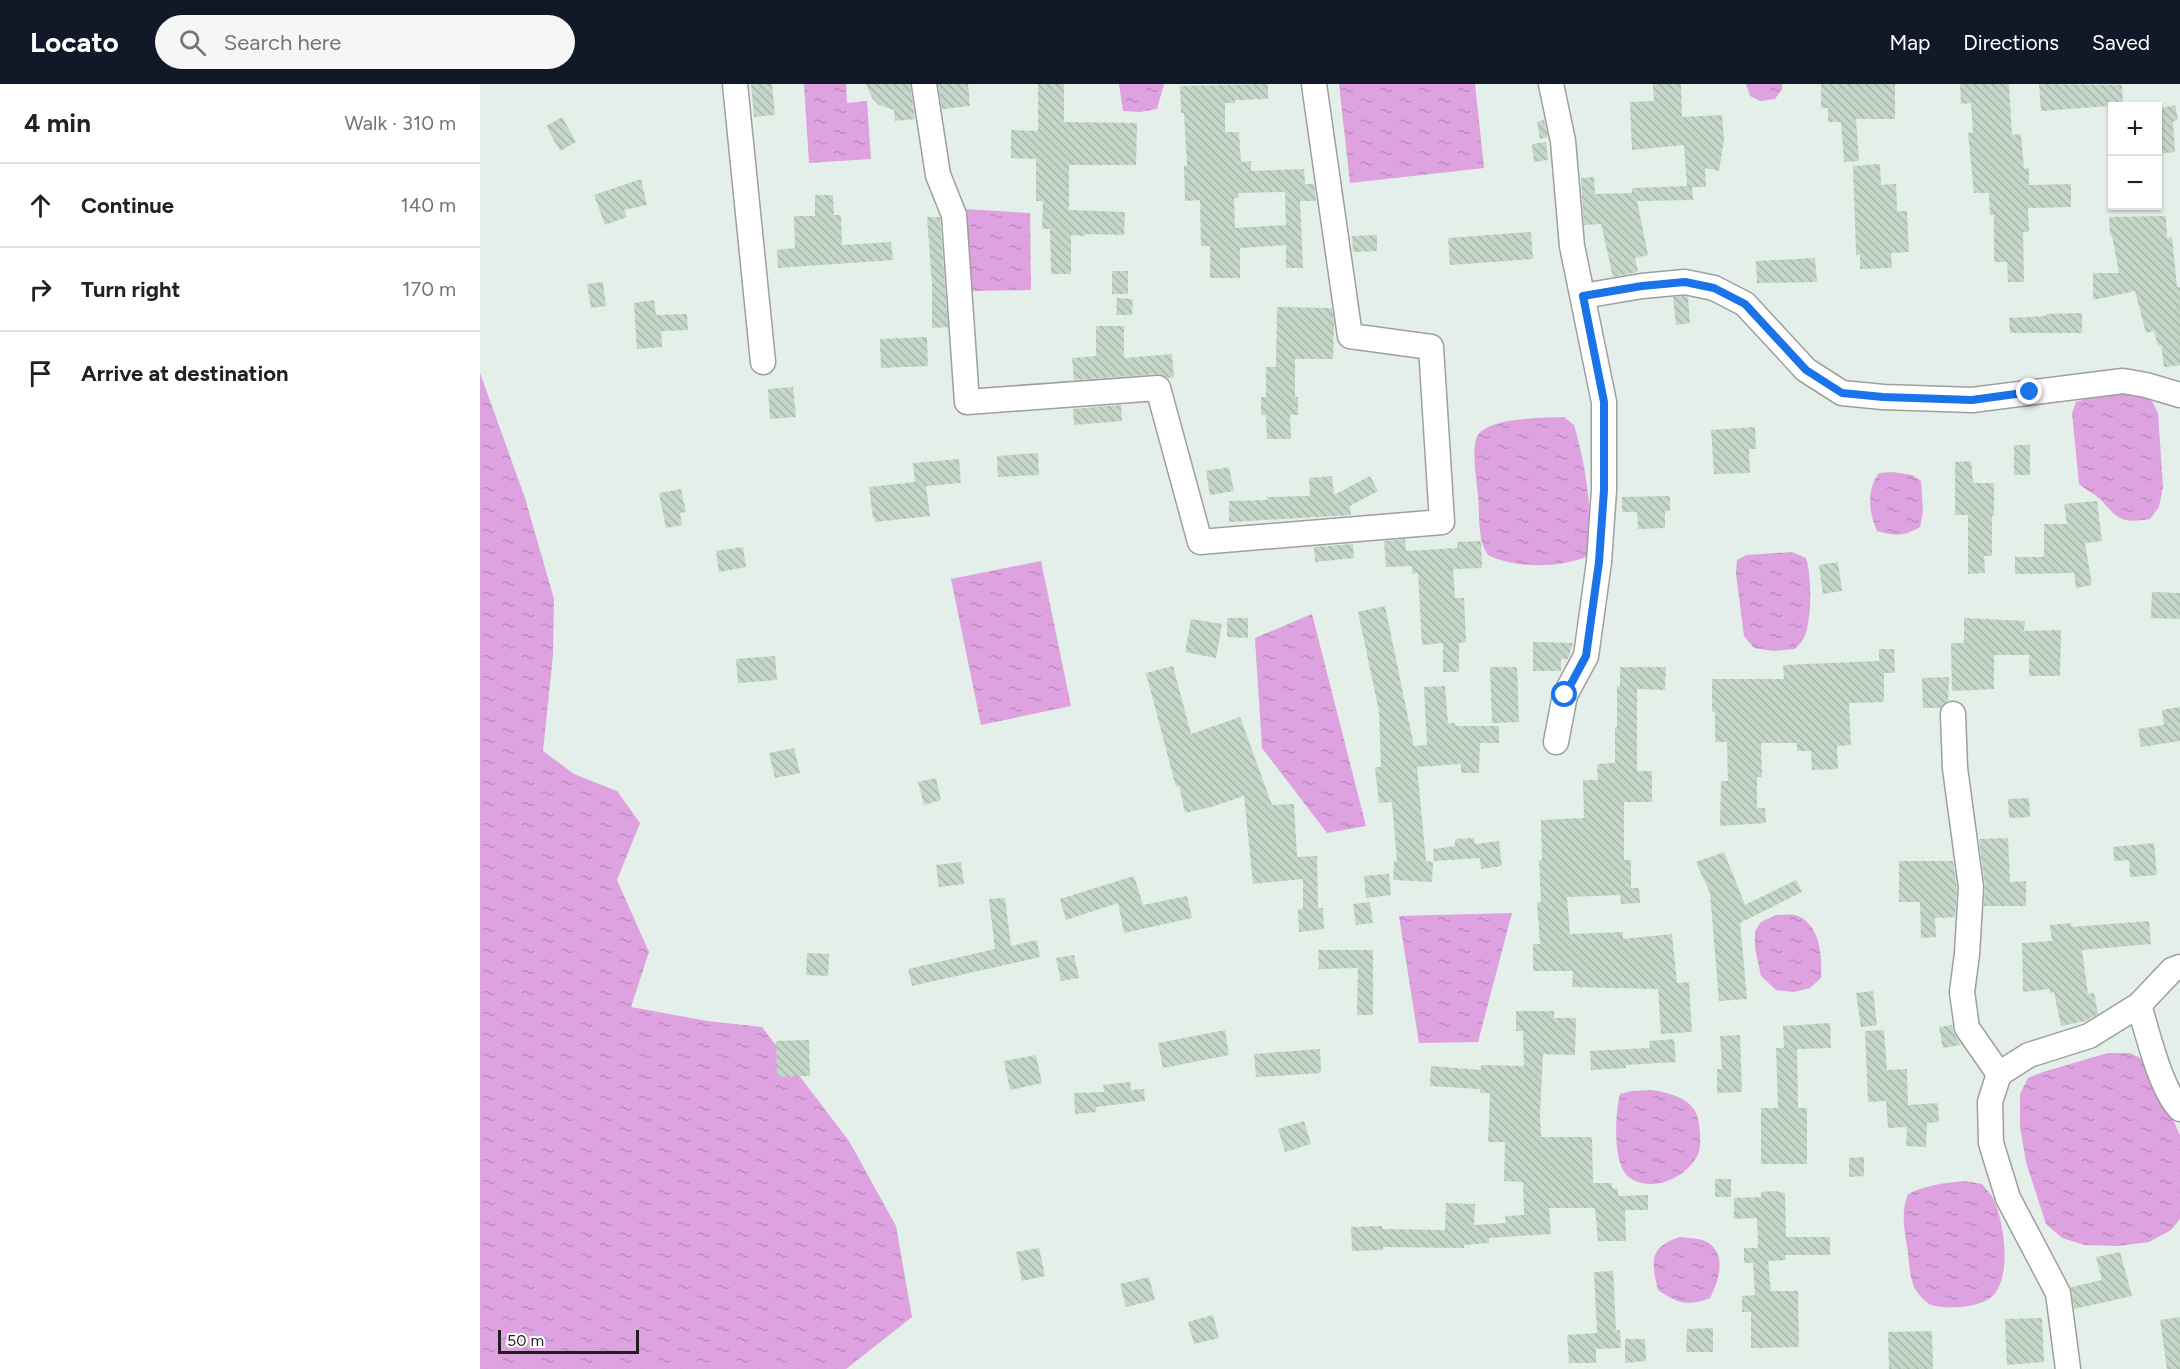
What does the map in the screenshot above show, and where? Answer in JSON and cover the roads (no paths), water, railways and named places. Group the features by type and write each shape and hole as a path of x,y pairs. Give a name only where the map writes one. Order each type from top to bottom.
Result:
{"street":[{"path":"735,84 763,362"},
{"path":"924,84 938,175 954,215 967,402 1158,388 1200,542 1442,522 1431,346 1350,336 1314,84"},
{"path":"1551,84 1563,141 1572,246 1604,402 1604,490 1599,562 1586,656 1565,695 1556,742"},
{"path":"1583,296 1642,286 1685,282 1714,288 1745,304 1806,370 1842,393 1972,400 2123,381 2180,395"},
{"path":"1953,714 1955,768 1971,887 1962,992 1967,1028 1999,1074"},
{"path":"2068,1369 2058,1293 2008,1198 1990,1143 1990,1102 1999,1074 2029,1055 2089,1036 2139,1005 2172,970 2180,967"},
{"path":"2139,1005 2158,1065 2174,1102 2180,1109"}],"water":[{"path":"804,84 846,84 847,103 867,101 871,159 809,163"},
{"path":"1119,84 1164,84 1157,109 1140,112 1123,111"},
{"path":"1339,84 1475,84 1484,168 1350,183"},
{"path":"1746,84 1782,84 1782,89 1775,99 1760,101 1750,96"},
{"path":"965,209 1030,213 1031,290 967,291"},
{"path":"480,373 525,498 554,599 553,655 543,751 574,774 617,791 640,823 617,880 649,952 631,1007 707,1021 762,1027 849,1141 896,1226 912,1317 846,1369 480,1369"},
{"path":"2119,394 2137,394 2152,401 2158,413 2163,487 2159,507 2150,519 2134,521 2118,517 2098,497 2079,484 2072,413 2076,402"},
{"path":"1564,417 1574,425 1585,473 1590,523 1589,556 1552,565 1525,565 1499,560 1488,555 1482,542 1480,527 1474,458 1477,437 1483,430 1503,422"},
{"path":"1879,473 1912,475 1921,481 1923,512 1920,527 1908,533 1894,535 1877,531 1872,517 1870,502 1875,480"},
{"path":"1792,552 1806,558 1808,566 1810,610 1804,638 1795,649 1773,651 1754,648 1744,636 1736,574 1737,560 1746,555"},
{"path":"1041,561 1071,706 981,725 951,579"},
{"path":"1312,614 1366,826 1327,833 1262,748 1255,638"},
{"path":"1512,913 1478,1042 1419,1043 1399,916"},
{"path":"1776,915 1795,915 1804,919 1815,933 1820,951 1821,978 1810,988 1794,992 1776,990 1761,976 1755,948 1755,931 1761,922"},
{"path":"2108,1053 2130,1053 2146,1061 2180,1135 2180,1219 2171,1230 2149,1242 2118,1246 2085,1245 2062,1238 2046,1224 2026,1162 2020,1127 2020,1094 2028,1078"},
{"path":"1651,1090 1674,1095 1688,1103 1693,1109 1699,1124 1700,1149 1692,1164 1677,1177 1648,1184 1630,1178 1624,1172 1618,1151 1616,1126 1620,1094"},
{"path":"1965,1181 1982,1184 1993,1198 1997,1208 2003,1232 2005,1258 2001,1282 1996,1292 1984,1301 1966,1306 1938,1307 1931,1305 1918,1293 1912,1281 1904,1208 1908,1194 1922,1188"},
{"path":"1680,1237 1705,1241 1717,1252 1720,1267 1710,1298 1688,1303 1677,1301 1658,1290 1654,1271 1655,1256 1662,1245"}]}
